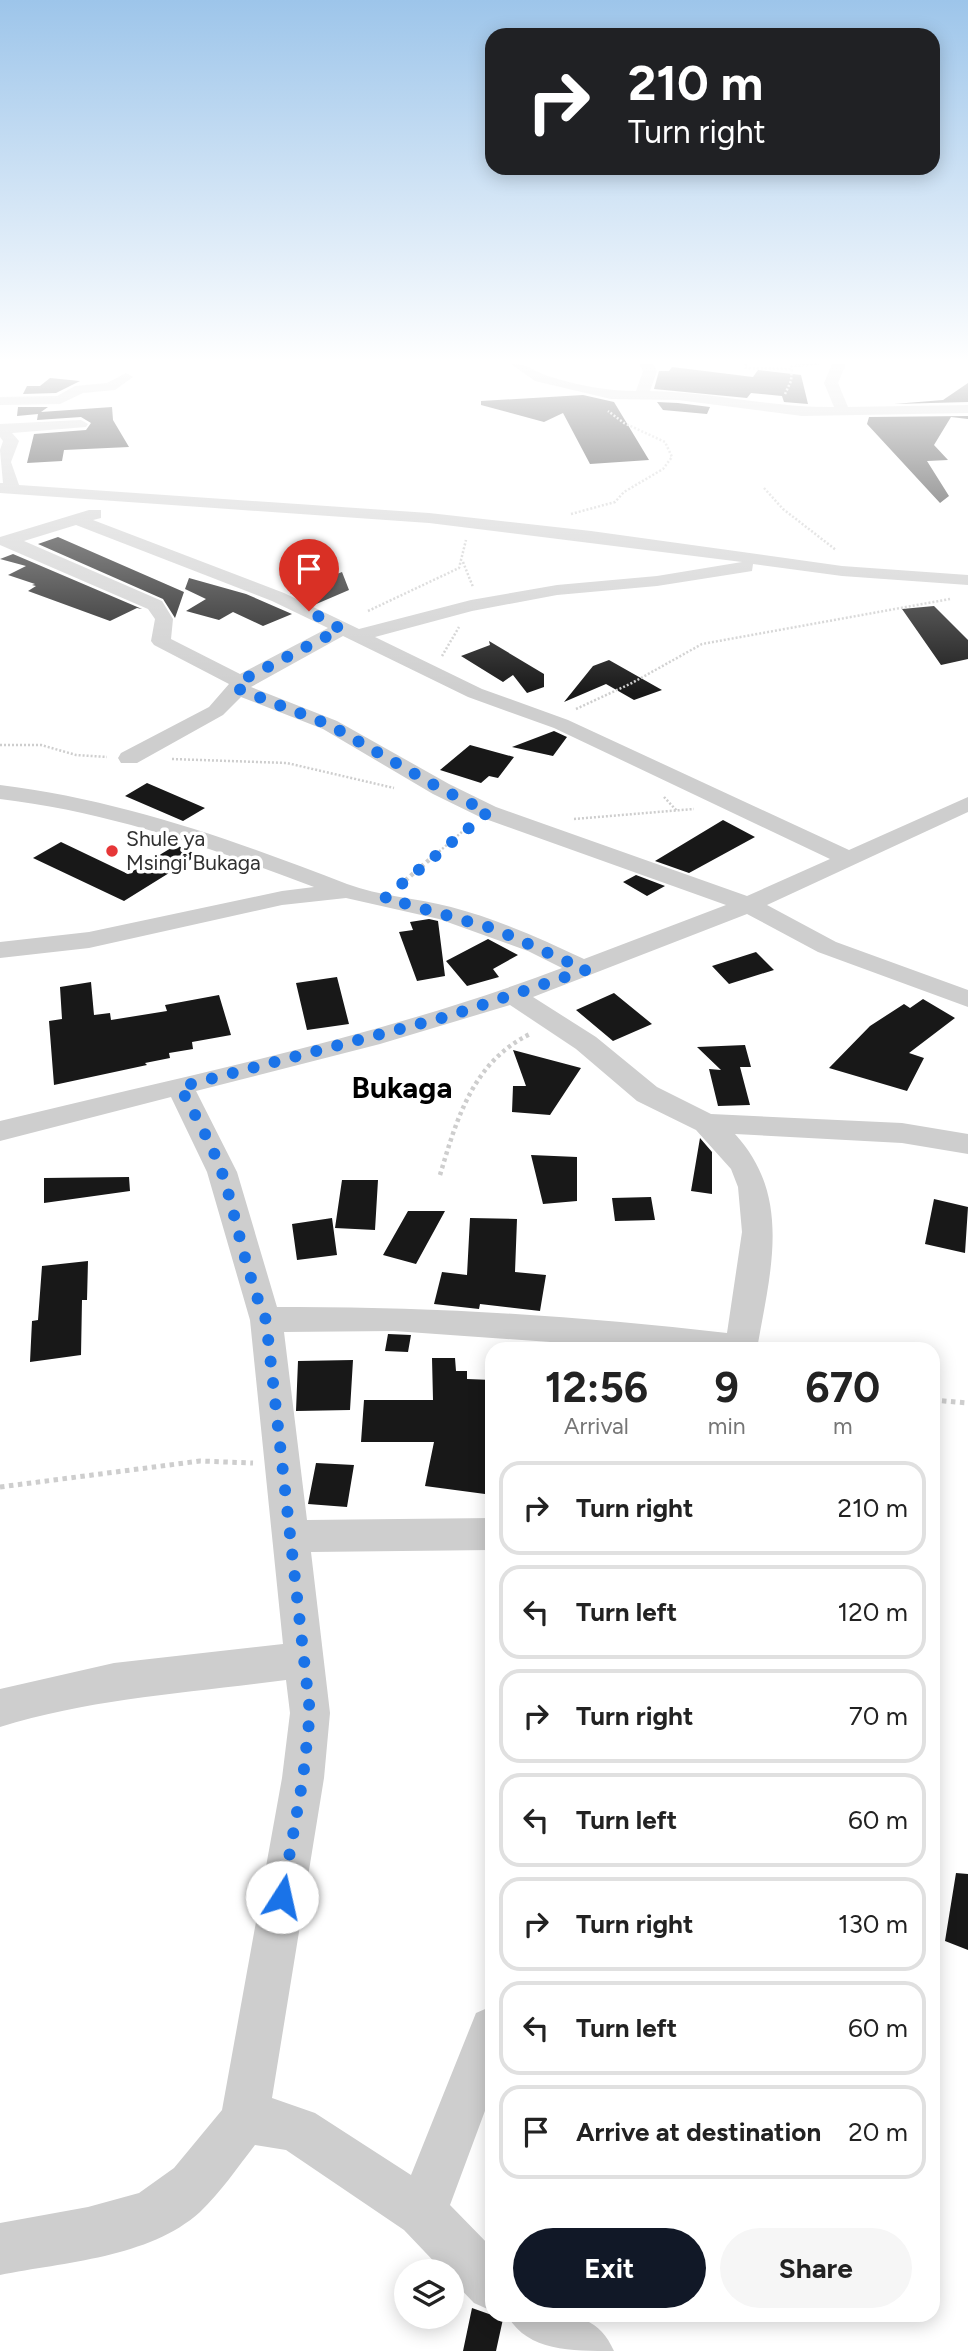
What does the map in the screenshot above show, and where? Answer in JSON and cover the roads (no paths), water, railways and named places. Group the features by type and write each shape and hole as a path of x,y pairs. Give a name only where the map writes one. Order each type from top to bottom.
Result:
{"street":[{"path":"7,488 474,523 863,573 968,580"},
{"path":"6,541 74,522 135,499"},
{"path":"0,524 74,522 278,597 475,693 561,724 729,805 850,859"},
{"path":"6,541 155,604 164,619 159,634 161,641 238,685 330,725 441,789 488,812 748,905 827,947 968,999"},
{"path":"129,758 228,702 238,685 349,633 571,587 656,581 784,563"},
{"path":"0,792 64,801 125,814 189,834 346,891 385,898 495,929 586,970"},
{"path":"0,1131 370,1038 513,996 586,970 748,905 968,804"},
{"path":"0,950 89,940 282,898 346,891"},
{"path":"513,996 558,1024 647,1094 706,1123 730,1147 747,1170 758,1201 756,1246 742,1342"},
{"path":"0,2249 134,2221 169,2205 198,2179 244,2121 303,1778 310,1713 306,1659 266,1320 248,1278 226,1184 202,1127 180,1087"},
{"path":"706,1123 879,1131 968,1144"},
{"path":"266,1320 394,1319 644,1335 696,1342"},
{"path":"290,1536 485,1534"},
{"path":"0,1708 47,1694 132,1677 244,1669 306,1659"},
{"path":"422,2211 485,2047"},
{"path":"244,2121 269,2121 298,2130 422,2211 485,2278"},
{"path":"544,2322 587,2351"}],"place":[{"name":"Shule ya Msingi Bukaga","path":"112,851"}],"district":[{"name":"Bukaga","path":"402,1088"}]}
